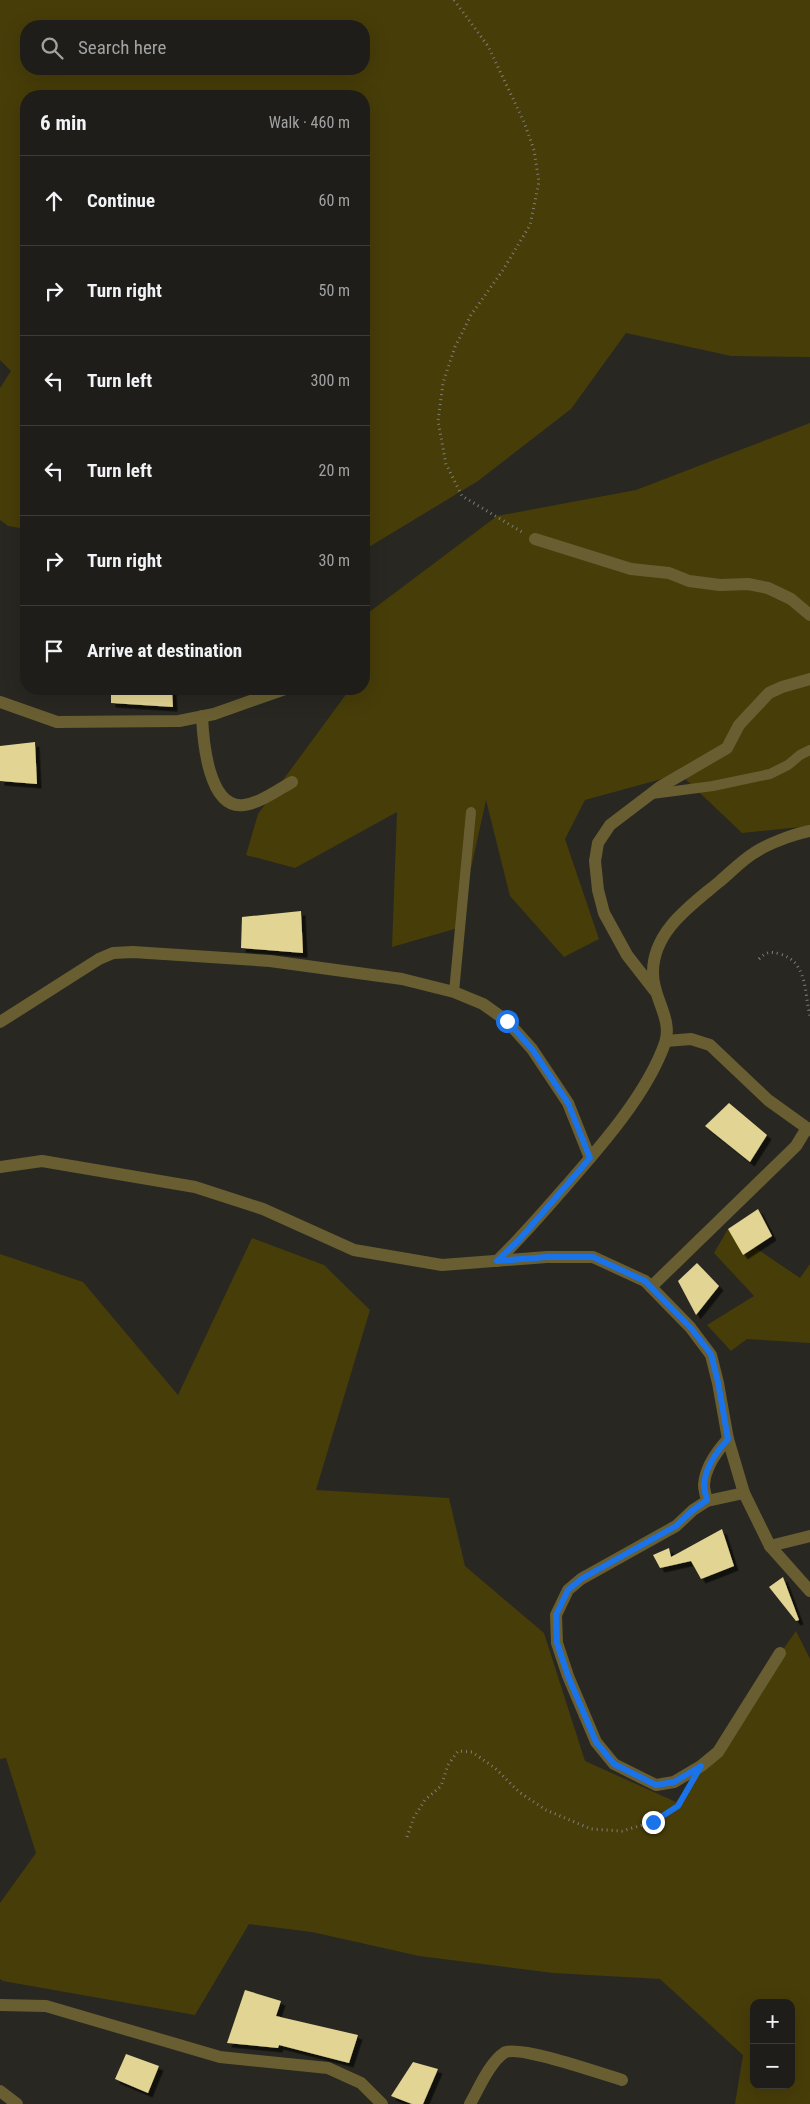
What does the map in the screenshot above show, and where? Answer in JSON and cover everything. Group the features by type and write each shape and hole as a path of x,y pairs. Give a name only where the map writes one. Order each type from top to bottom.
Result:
{"street":[{"path":"535,540 631,569 670,573 689,581 720,585 748,584 768,588 791,599 810,615"},
{"path":"655,991 627,955 604,913 598,890 595,861 598,843 610,825 651,794 726,748 739,726 769,693 810,679"},
{"path":"0,702 57,722 179,721 214,714 267,695"},
{"path":"202,716 203,739 209,771 218,791 228,801 242,805 255,802 292,782"},
{"path":"497,1261 519,1240 590,1158 646,1083 666,1042 666,1017 655,991 652,972 659,944 674,920 754,852 810,831"},
{"path":"0,1022 99,959 113,953 133,952 270,961 402,979 454,992 483,1004 507,1021 532,1049 568,1103 590,1158"},
{"path":"651,1287 796,1146 809,1129 768,1100 710,1045 691,1039 666,1042"},
{"path":"0,1167 42,1161 195,1187 263,1209 354,1250 442,1265 547,1257 593,1257 645,1281 690,1327 711,1354 728,1439 744,1493 770,1546 810,1591"},
{"path":"707,1500 704,1485 709,1468 717,1450 728,1439"},
{"path":"744,1493 707,1500 676,1526 581,1579 568,1590 556,1615 557,1643 568,1676 596,1742 614,1764 656,1785 674,1782 701,1766 718,1752 780,1653"},
{"path":"770,1546 810,1536"},
{"path":"0,2005 46,2006 220,2057 328,2068 347,2075 360,2083 382,2104"},
{"path":"470,2104 489,2070 504,2053 513,2050 531,2053 622,2080"},
{"path":"0,2091 17,2104"}],"lane":[{"path":"651,794 713,786 770,774 788,765 800,755 810,750"},
{"path":"454,992 471,812"}],"path":[{"path":"454,0 488,46 524,122 534,150 539,182 530,225 503,270 471,314 455,347 443,383 438,421 446,464 462,496 535,540"},
{"path":"759,959 765,952 773,952 787,956 798,965 804,979 806,1001 810,1016"},
{"path":"407,1837 414,1817 425,1800 441,1786 448,1765 458,1751 472,1752 495,1768 519,1792 546,1810 591,1828 622,1831 653,1822 678,1806 687,1790"}],"shaded area":[{"path":"0,0 810,0 810,357 731,356 626,333 571,409 478,481 370,546 370,90 20,90 20,528 8,526 0,520 0,388 11,371 0,360"},
{"path":"810,423 810,826 742,833 680,774 585,800 565,839 599,939 564,957 510,896 486,800 458,928 392,947 397,812 295,868 246,855 258,814 346,695 370,695 370,611 497,516 636,490"},
{"path":"728,1229 800,1278 810,1264 810,1343 747,1339 731,1351 707,1325 754,1296 714,1253"},
{"path":"252,1238 324,1265 370,1310 316,1490 449,1498 465,1566 544,1633 585,1761 676,1802 796,1631 810,1659 810,2104 735,2104 743,2055 660,1979 553,1973 419,1956 312,1932 249,1924 195,2015 0,1979 0,1903 36,1853 6,1758 0,1759 0,1254 83,1282 178,1395"}],"building":[{"path":"111,695 172,695 173,707 111,703"},
{"path":"35,742 37,784 0,781 0,746"},
{"path":"301,911 303,953 241,948 242,917"},
{"path":"729,1103 767,1135 750,1162 705,1126"},
{"path":"758,1209 772,1236 743,1255 728,1229"},
{"path":"697,1263 719,1286 696,1315 678,1281"},
{"path":"722,1529 734,1566 701,1579 691,1561 660,1568 653,1555 669,1548 671,1557"},
{"path":"783,1577 799,1620 796,1621 769,1587"},
{"path":"245,1990 281,2001 276,2016 358,2035 349,2063 279,2045 278,2048 227,2043"},
{"path":"126,2054 159,2066 148,2093 115,2079"},
{"path":"413,2062 438,2069 423,2104 412,2104 391,2096"}],"route":[{"path":"507,1021 532,1049 568,1103 590,1158 519,1240 497,1261 547,1257 593,1257 645,1281 690,1327 711,1354 718,1382 728,1439 717,1450 709,1468 704,1485 707,1500 676,1526 581,1579 568,1590 556,1615 557,1643 568,1676 596,1742 614,1764 656,1785 674,1782 701,1766 678,1806 653,1822"}]}
